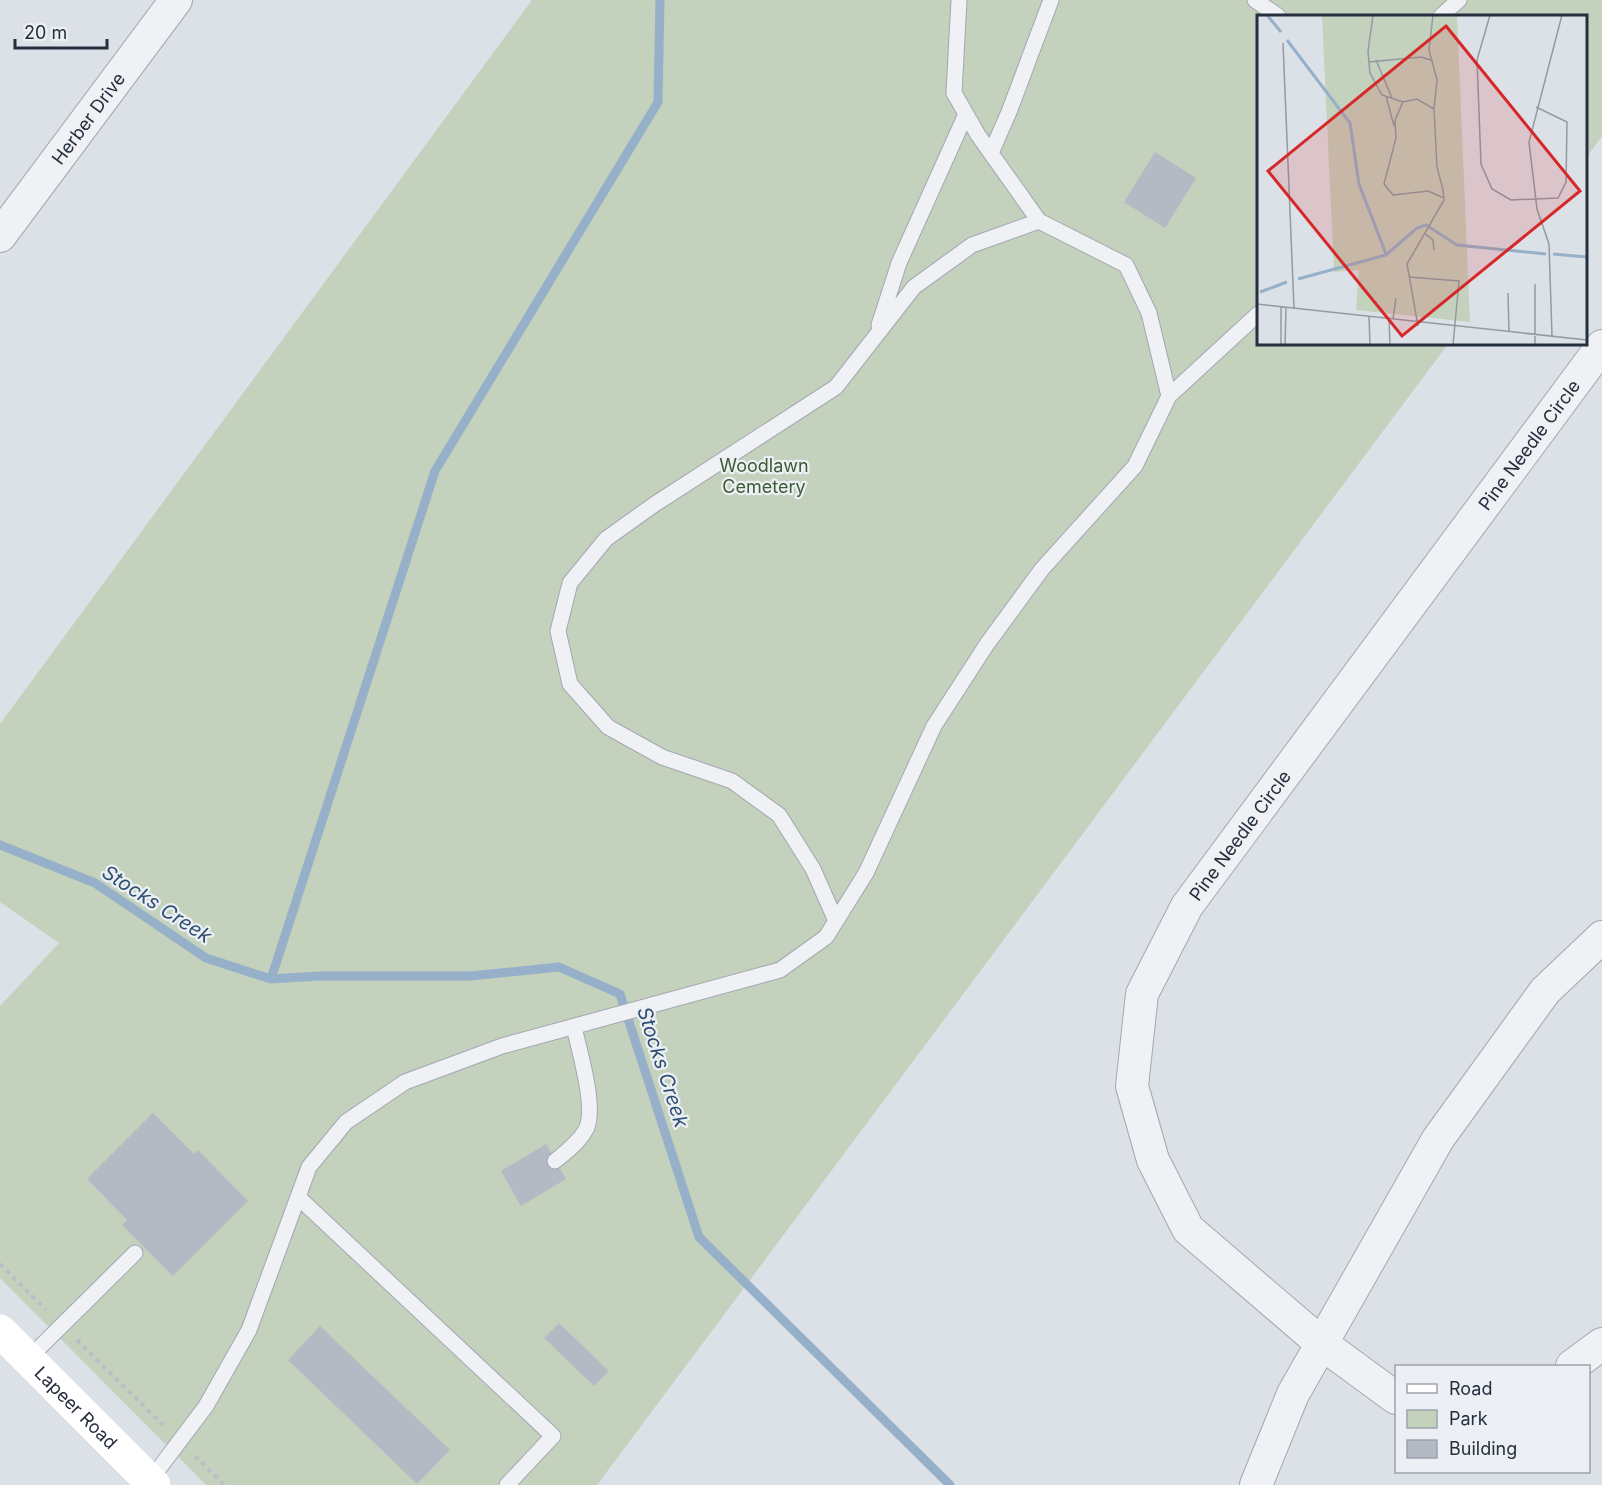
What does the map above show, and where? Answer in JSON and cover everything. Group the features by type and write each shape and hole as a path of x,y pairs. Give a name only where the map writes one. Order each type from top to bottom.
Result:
{"main road":[{"name":"Lapeer Road","path":"9,1344 150,1484"}],"street":[{"name":"Herber Drive","path":"0,236 176,0"},
{"name":"Pine Needle Circle","path":"1395,1397 1321,1343 1188,1229 1153,1160 1132,1086 1142,994 1187,906 1602,346"},
{"path":"1256,1485 1293,1394 1438,1139 1545,991 1602,937"},
{"path":"1573,1365 1602,1344"}],"lane":[{"path":"959,0 954,93 991,153 1039,221 1126,265 1149,313 1169,396"},
{"path":"991,153 1051,0"},
{"path":"1255,0 1277,15"},
{"path":"1443,15 1459,0"},
{"path":"876,334 899,263 966,114"},
{"path":"836,921 813,869 779,815 732,781 662,756 608,727 570,684 558,631 570,583 606,539 655,504 836,387 914,287 972,245 1039,221"},
{"path":"150,1484 206,1406 249,1330 309,1167 346,1122 405,1082 502,1046 780,970 826,937 866,873 934,726 987,644 1042,569 1135,466 1169,396 1257,315"},
{"path":"555,1161 573,1147 587,1130 591,1106 574,1027"},
{"path":"298,1197 553,1436 507,1485"},
{"path":"9,1344 62,1325 135,1253"}],"path":[{"path":"0,1264 224,1485"}],"green space":[{"name":"Woodlawn Cemetery","path":"532,0 1602,0 1602,136 1587,157 1587,15 1257,15 1257,345 1447,345 597,1485 206,1485 0,1278 0,1006 59,943 0,902 0,724"}],"building":[{"path":"1155,152 1196,178 1165,228 1124,202"},
{"path":"153,1113 194,1154 198,1150 248,1201 173,1276 122,1225 127,1220 87,1179"},
{"path":"546,1144 566,1179 521,1206 501,1171"},
{"path":"559,1323 609,1371 594,1386 544,1338"},
{"path":"320,1326 450,1450 417,1484 288,1360"}],"waterway":[{"path":"271,979 435,471 658,102 660,0"},
{"name":"Stocks Creek","path":"0,845 95,883 206,958 271,979 320,976 470,976 559,967 620,994 699,1237 950,1485"}]}
